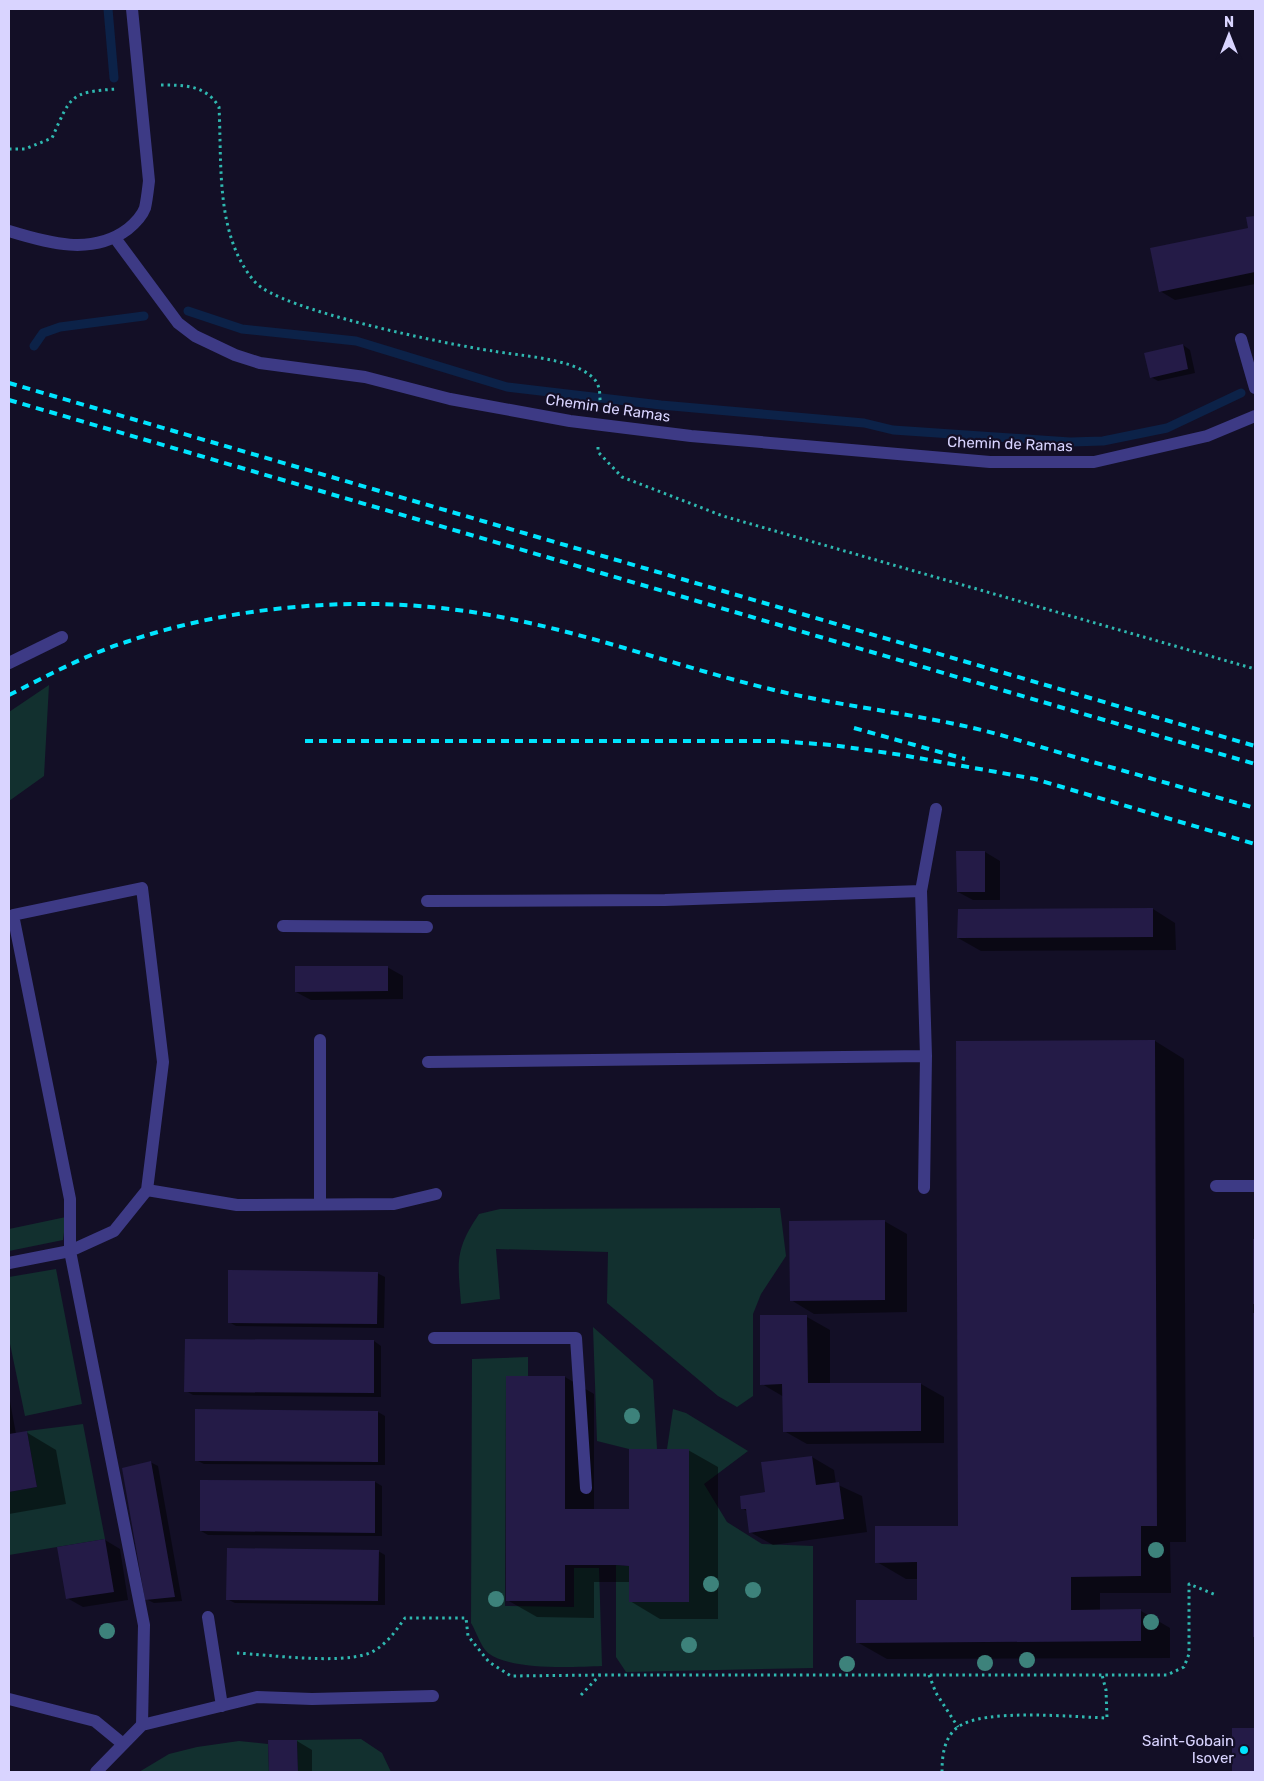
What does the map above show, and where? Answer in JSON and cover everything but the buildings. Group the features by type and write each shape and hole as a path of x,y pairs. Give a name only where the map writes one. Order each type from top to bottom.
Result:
{"street":[{"path":"9,231 44,242 83,246 115,238 134,224 144,209 149,181 132,9"},
{"name":"Chemin de Ramas","path":"115,238 178,323 195,336 235,356 268,364 365,377 450,399 570,421 691,436 990,462 1094,462 1206,436 1255,416"},
{"path":"1241,339 1255,388"},
{"path":"9,663 62,637"},
{"path":"924,1188 926,1056 921,891 936,808"},
{"path":"9,1263 70,1251 114,1231 147,1190 163,1062 142,888 13,915 70,1199 70,1251 144,1625 142,1725"},
{"path":"427,901 664,900 921,891"},
{"path":"283,926 427,927"},
{"path":"320,1040 320,1204"},
{"path":"428,1062 926,1056"},
{"path":"1216,1186 1255,1186"},
{"path":"147,1190 237,1204 394,1204 436,1194"},
{"path":"434,1338 576,1338 586,1488"},
{"path":"208,1616 222,1706"},
{"path":"96,1772 142,1725 257,1697 312,1699 433,1696"},
{"path":"9,1699 95,1721 123,1744"}],"path":[{"path":"9,150 25,150 52,138 67,105 80,93 186,85 201,89 214,99 219,107 225,207 229,232 239,258 256,284 284,300 431,340 571,365 591,376 599,386 600,424 598,452 622,477 637,484 723,516 1255,669"},
{"path":"214,1651 332,1659 367,1654 390,1639 405,1618 466,1618 468,1636 489,1662 511,1676 1166,1674 1184,1667 1189,1654 1190,1584 1216,1596"},
{"path":"929,1674 936,1692 958,1727"},
{"path":"942,1772 942,1760 947,1739 958,1727 976,1719 1009,1716 1107,1718 1106,1690 1102,1674"},
{"path":"580,1695 600,1675"}],"green space":[{"path":"49,685 44,776 9,801 9,712"},
{"path":"780,1208 786,1256 761,1294 753,1314 753,1396 737,1407 718,1396 607,1303 608,1252 496,1249 500,1299 461,1304 459,1257 465,1238 479,1214 500,1209"},
{"path":"66,1217 63,1240 9,1251 9,1229"},
{"path":"56,1269 82,1404 25,1416 9,1339 9,1277"},
{"path":"593,1327 653,1380 657,1449 629,1449 597,1441"},
{"path":"528,1357 528,1376 506,1376 505,1606 574,1607 574,1568 599,1568 602,1666 543,1667 512,1663 499,1659 485,1650 471,1623 472,1359"},
{"path":"673,1409 686,1413 748,1451 704,1484 727,1522 762,1544 813,1546 813,1668 626,1672 616,1657 616,1565 629,1566 629,1602 689,1602 667,1449"},
{"path":"83,1424 105,1539 9,1555 9,1492 37,1487 27,1431"},
{"path":"361,1739 382,1753 391,1772 298,1772 297,1740"},
{"path":"239,1741 268,1744 269,1772 139,1772 169,1754 197,1747"}],"waterway":[{"path":"108,9 114,78"},
{"path":"188,311 242,329 356,341 507,387 661,405 864,423 893,430 1070,442 1103,441 1167,428 1241,393"},
{"path":"34,346 43,333 60,327 144,316"}],"railway":[{"path":"9,383 1255,746"},
{"path":"9,400 1255,764"},
{"path":"9,695 66,666 111,647 168,629 212,619 304,606 350,604 440,608 484,614 555,629 791,694 982,730 1255,808"},
{"path":"854,728 965,759"},
{"path":"305,741 776,741 832,745 902,755 1035,779 1255,844"}],"place":[{"name":"Saint-Gobain Isover","path":"1244,1750"}]}
